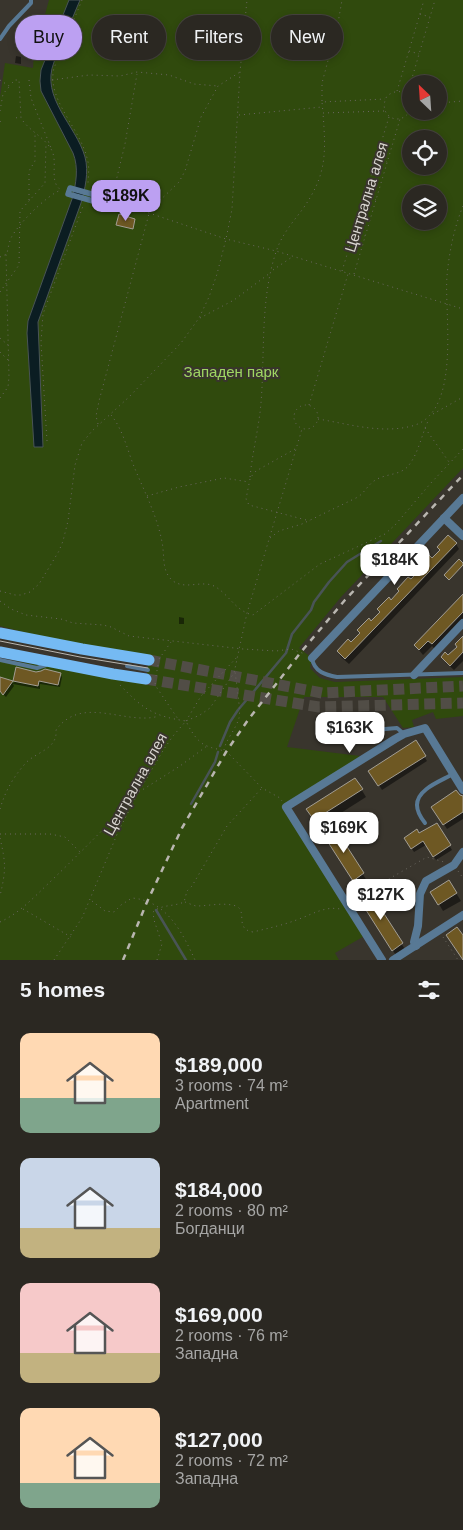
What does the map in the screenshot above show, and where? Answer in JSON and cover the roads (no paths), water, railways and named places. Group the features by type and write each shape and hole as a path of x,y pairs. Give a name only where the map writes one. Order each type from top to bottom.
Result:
{"main road":[{"path":"0,633 82,650 148,669"},
{"path":"0,652 113,674 148,669"}],"street":[{"path":"312,658 463,498"},
{"path":"444,518 463,536"},
{"path":"414,675 463,623"},
{"path":"382,960 286,807 404,734 425,728 463,790"},
{"path":"416,946 414,942 418,926 420,894 426,881 454,865 463,852"},
{"path":"393,960 463,915"}],"lane":[{"path":"0,39 9,26 31,3 31,0"},
{"path":"312,658 314,665 322,673 337,677 463,673"},
{"path":"0,660 37,668 52,662"},
{"path":"127,666 148,669"},
{"path":"359,736 350,717 345,716 338,720 337,730 346,739 352,738 359,736 385,728 397,728 404,734"},
{"path":"425,823 416,804 419,796 425,790 453,774"}],"waterway":[{"path":"220,746 230,722 286,653 292,634 311,610 314,602 329,582 347,562 381,541"},
{"path":"191,804 215,762 218,752"},
{"path":"156,910 186,960"}],"tunnel":[{"path":"149,660 322,693 463,686"},
{"path":"146,679 319,707 463,703"}],"tram line":[{"path":"0,641 148,668"}],"railway":[{"path":"123,960 147,902 182,828 226,752 248,720 301,652 345,600 463,475"}],"park label":[{"name":"Западен парк","path":"231,371"}]}
